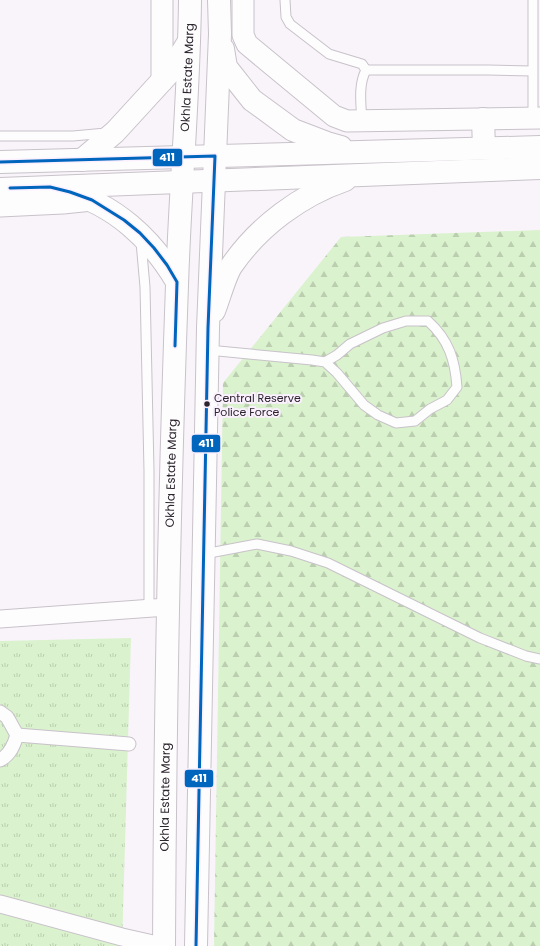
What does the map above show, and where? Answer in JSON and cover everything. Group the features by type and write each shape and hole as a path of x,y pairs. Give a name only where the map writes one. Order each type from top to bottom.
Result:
{"main road":[{"name":"Okhla Estate Marg","path":"163,946 158,607 183,182 190,0"},
{"path":"196,946 208,328 220,34 219,0"},
{"path":"220,34 226,67 252,100 293,130 327,143 362,152"},
{"path":"82,160 116,132 162,81 170,72 189,41"},
{"path":"483,119 484,148"},
{"path":"0,162 540,147"},
{"path":"0,189 540,168"},
{"path":"208,328 231,267 255,236 289,208 328,186 362,175"},
{"path":"50,187 92,200 124,220 140,233 154,248 167,265 177,282"}],"street":[{"path":"162,0 162,81"},
{"path":"243,0 243,36 247,44 334,116 347,121 536,118"},
{"path":"0,206 92,200"},
{"path":"0,619 158,607"},
{"path":"0,712 7,717 17,735"},
{"path":"17,735 129,744"},
{"path":"0,760 5,757 12,748 17,735"},
{"path":"0,904 122,937 163,946"}],"lane":[{"path":"285,0 286,17 290,24 329,54 362,64 366,70"},
{"path":"533,0 532,71 536,118"},
{"path":"362,121 361,88 362,77 366,70"},
{"path":"366,70 532,71"},
{"path":"0,136 73,136 116,132"},
{"path":"140,233 145,287 149,479 158,607"},
{"path":"208,350 325,362 337,373 364,405 378,415 396,422 415,421 430,409 447,400 457,387 455,369 445,340 428,321 406,321 383,328 350,344 337,356 325,362"},
{"path":"204,554 257,544 291,551 328,563 480,638 526,656 540,659"}],"green space":[{"path":"540,230 540,946 214,946 223,383 341,237"},
{"path":"131,638 122,946 0,946 0,641"}],"transit line":[{"name":"411","path":"0,162 215,156 208,328 196,946"},
{"name":"411","path":"10,188 50,187 70,192 92,200 124,220 140,233 167,265 177,282 175,346"}],"place":[{"name":"Central Reserve Police Force","path":"207,404"}]}
